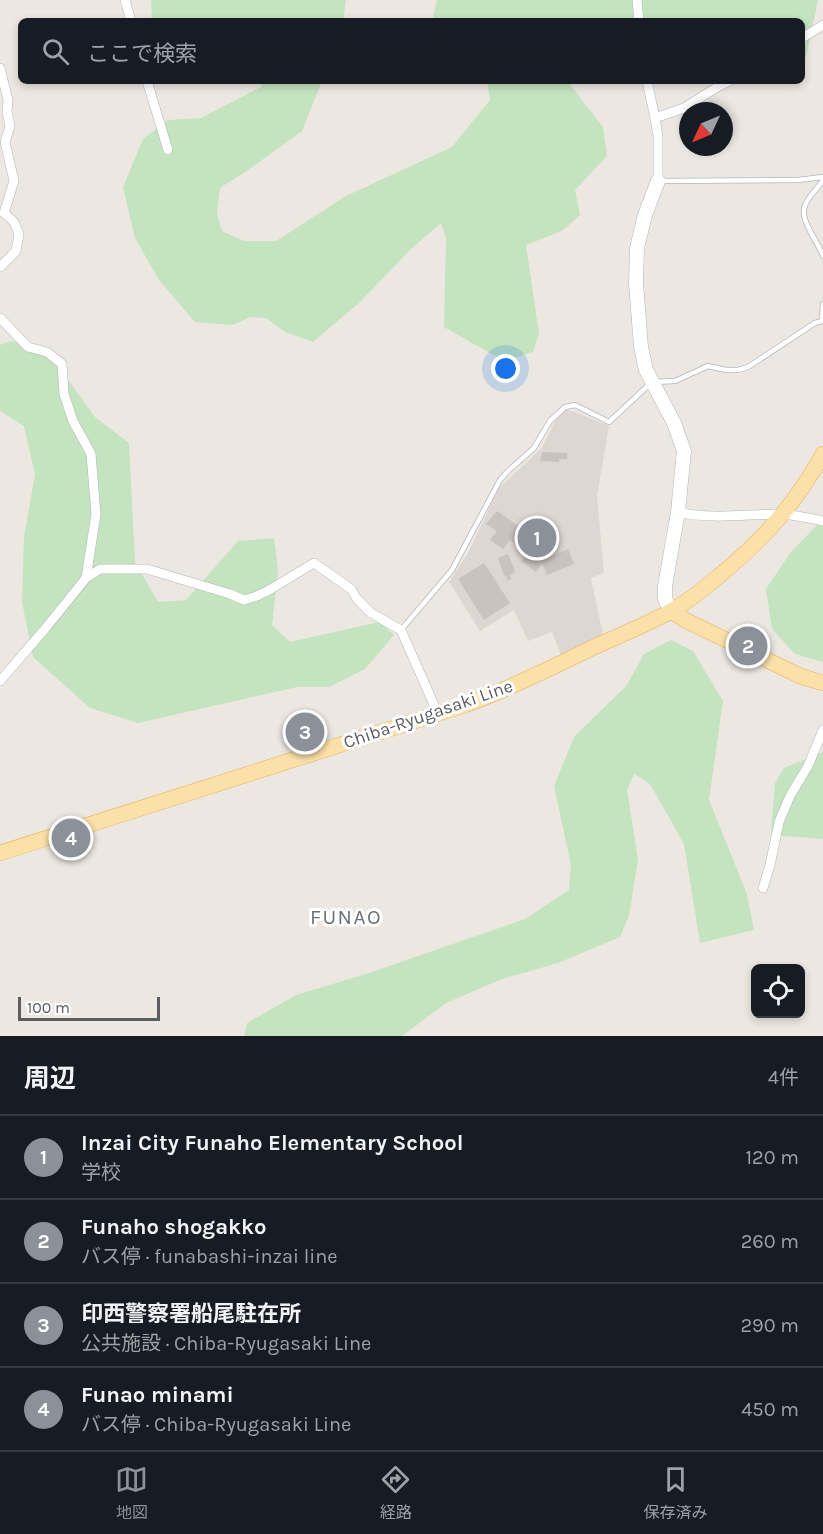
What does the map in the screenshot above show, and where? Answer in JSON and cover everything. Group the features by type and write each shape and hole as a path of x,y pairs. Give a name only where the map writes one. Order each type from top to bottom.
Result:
{"main road":[{"name":"Chiba-Ryugasaki Line","path":"3,850 483,699 671,611 700,592 766,534 806,482 823,454"},
{"path":"671,611 780,667 800,676 823,682"}],"street":[{"path":"125,0 129,18"},
{"path":"637,0 639,18"},
{"path":"805,36 823,25"},
{"path":"0,68 8,100 7,112 10,126 5,142 14,181 4,213 14,222 19,234 16,251 0,267"},
{"path":"148,84 168,150"},
{"path":"648,84 658,136 658,181 645,215 637,248 636,283 641,347 646,370 674,423 684,451 678,512 665,586 665,599 671,611"},
{"path":"655,118 684,108 723,84"},
{"path":"0,318 28,347 46,352 62,364 64,394 73,421 91,454 96,514 86,578"},
{"path":"678,512 712,517 783,514 823,521"},
{"path":"0,681 86,578 100,569 147,569 244,600 271,589 314,563 351,589 371,613 401,630 438,714"},
{"path":"763,888 779,822 790,796 808,766 823,730"}],"lane":[{"path":"658,181 823,178"},
{"path":"823,178 804,206 804,219 823,256"},
{"path":"401,630 452,570 500,480 534,448 555,415 565,406 575,405 609,422 652,382 675,381 708,366 726,370 748,367 815,323 822,321 823,304"}],"shaded area":[{"path":"566,410 609,426 597,496 604,573 591,578 603,635 561,655 552,632 528,641 514,610 480,631 449,582 468,553 499,488 542,448 556,420"}],"green space":[{"path":"151,0 346,0 343,18 152,18"},
{"path":"437,0 818,0 806,57 805,18 433,17"},
{"path":"262,84 321,84 302,131 220,188 217,214 222,231 244,241 276,241 346,196 452,147 490,100 487,84 569,84 603,127 607,156 575,190 580,215 562,231 526,245 539,333 533,352 504,361 444,327 446,237 441,223 411,249 359,303 313,342 285,332 266,318 250,317 233,325 195,322 159,280 135,238 123,187 143,139 168,120 201,118 261,87"},
{"path":"10,341 45,348 95,417 129,443 135,562 158,602 186,600 238,541 274,538 278,571 272,625 290,642 379,622 394,635 365,669 329,687 297,687 138,723 90,708 33,657 22,602 24,537 35,474 24,426 0,411 0,345"},
{"path":"823,519 823,662 795,654 772,629 766,589 791,552"},
{"path":"671,640 693,651 723,701 709,800 747,894 754,930 700,943 684,844 650,784 634,774 627,790 638,859 629,916 620,937 558,963 502,979 446,1003 402,1036 244,1036 247,1023 296,995 369,973 525,919 569,890 571,865 554,786 574,737 627,685 644,654"},
{"path":"823,752 823,839 771,835 775,783 784,768"}],"building":[{"path":"542,452 567,453 567,459 559,459 559,462 540,461"},
{"path":"497,511 550,548 546,558 568,549 574,564 547,575 542,563 539,562 542,564 536,572 521,561 527,553 516,548 518,546 510,540 503,549 490,540 497,531 486,524"},
{"path":"508,554 515,571 510,575 511,579 508,581 498,558"},
{"path":"484,563 510,603 484,620 458,579"}],"place":[{"name":"Inzai City Funaho Elementary School","path":"537,538"},
{"name":"Funaho shogakko","path":"748,646"},
{"name":"印西警察署船尾駐在所","path":"305,732"},
{"name":"Funao minami","path":"71,838"}],"district":[{"name":"FUNAO","path":"346,917"}]}
